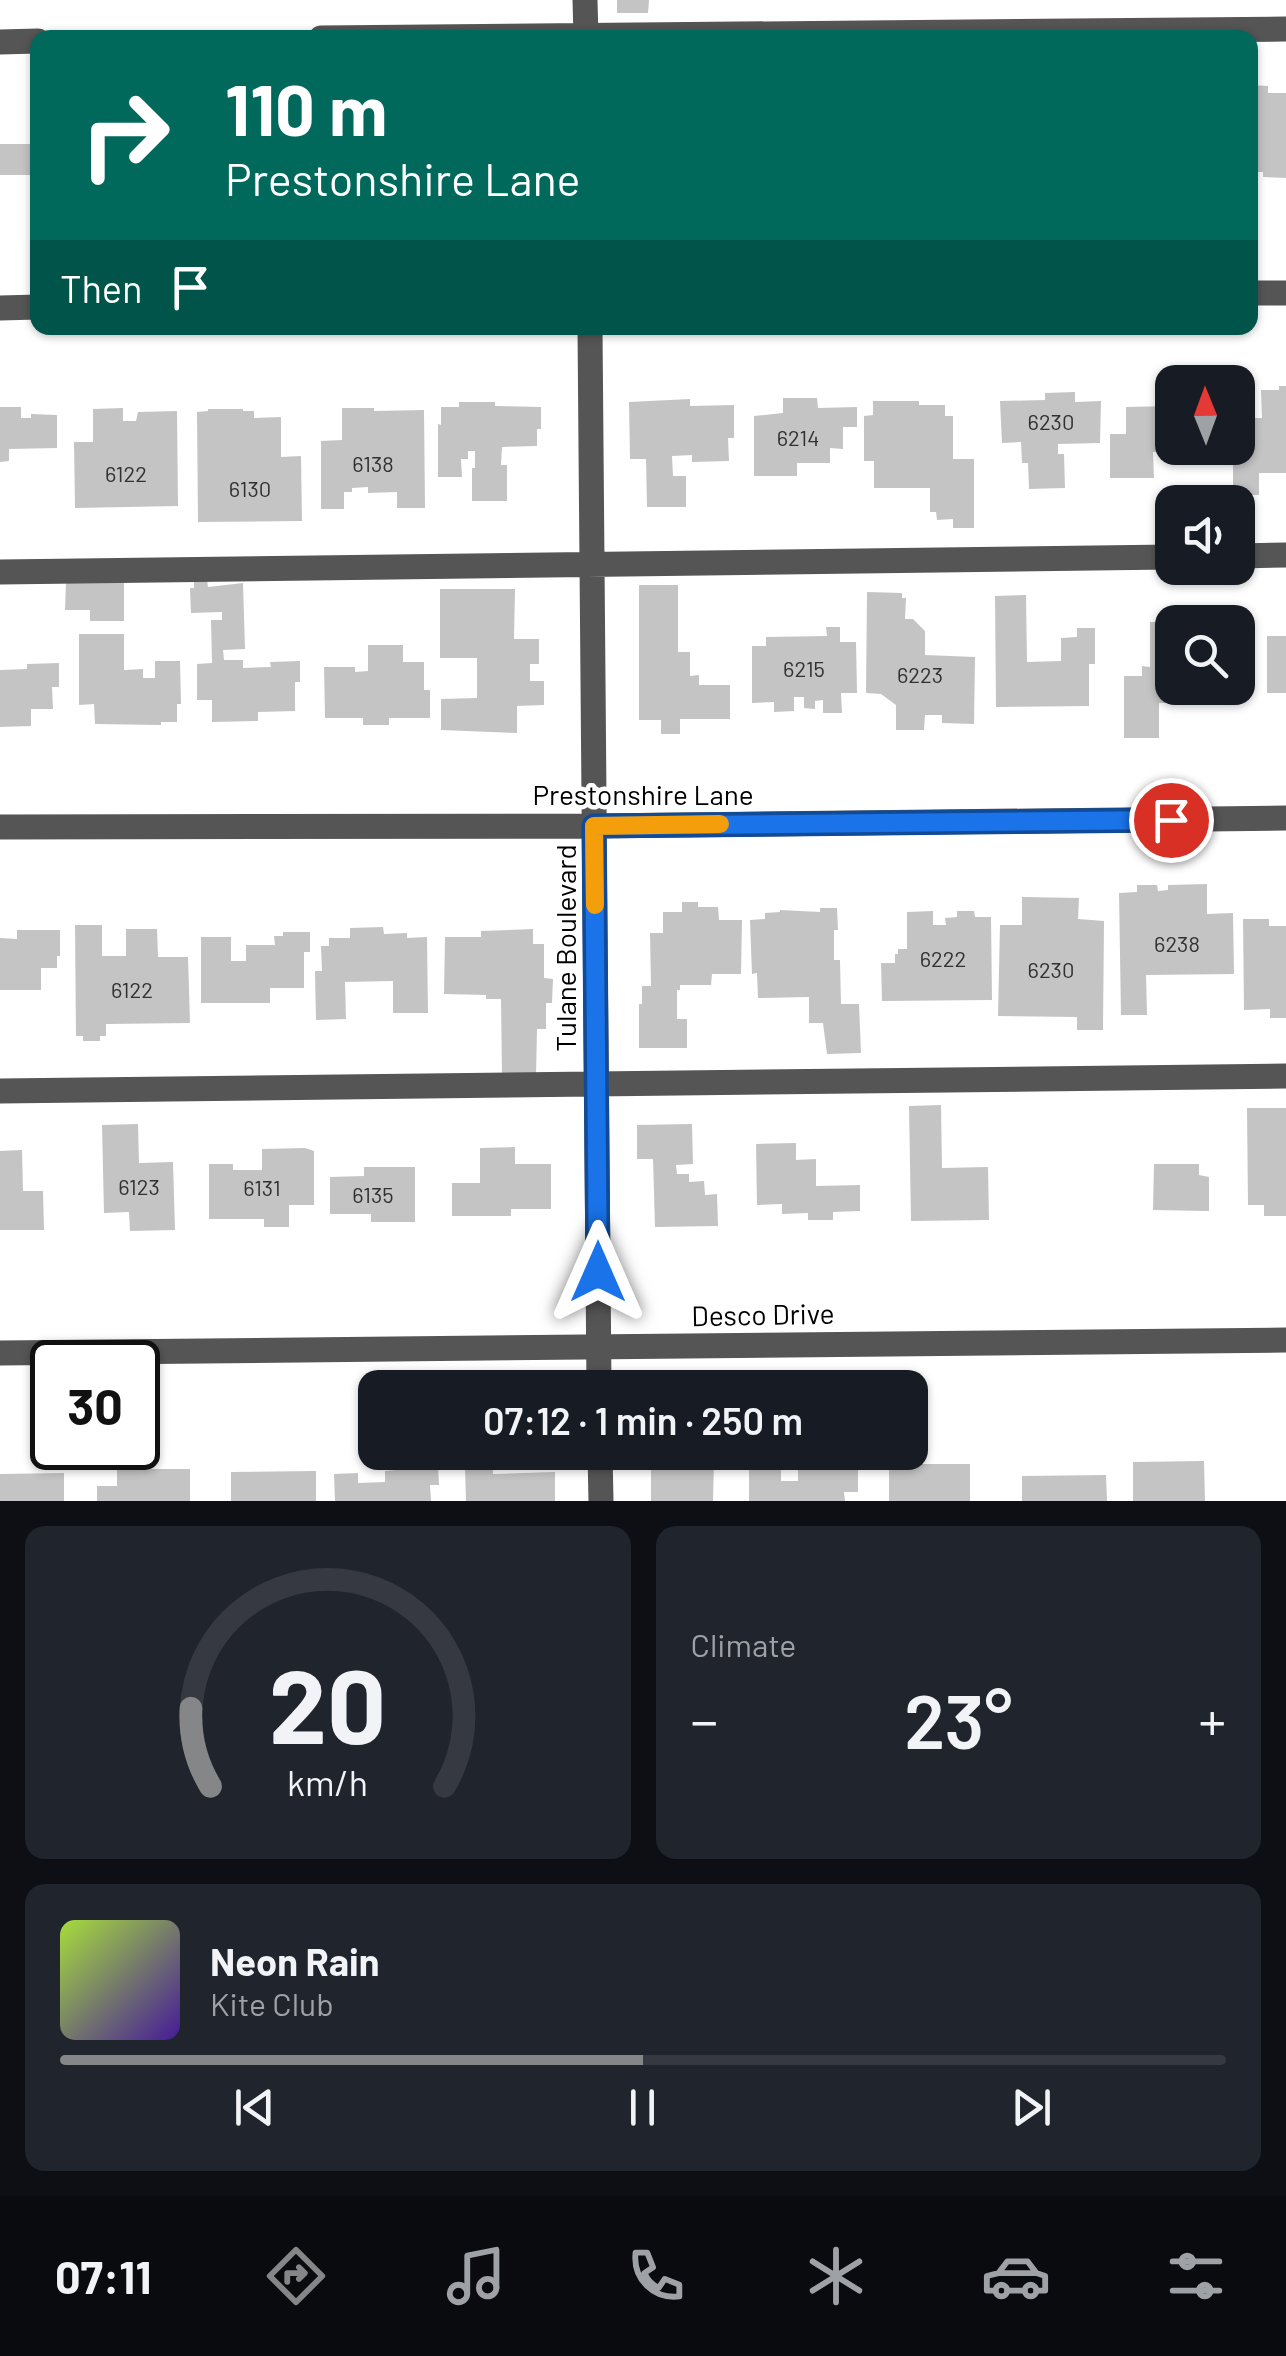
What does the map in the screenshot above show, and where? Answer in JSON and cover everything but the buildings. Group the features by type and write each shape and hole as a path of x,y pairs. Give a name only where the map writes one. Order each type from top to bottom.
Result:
{"street":[{"path":"585,0 586,30"},
{"path":"1186,30 1286,29"},
{"path":"0,42 30,41"},
{"path":"1258,293 1286,293"},
{"path":"0,308 30,307"},
{"name":"Tulane Boulevard","path":"590,335 599,1370"},
{"path":"1255,556 1286,555"},
{"path":"0,572 1155,557"},
{"name":"Prestonshire Lane","path":"0,827 594,826 1286,818"},
{"path":"0,1092 1286,1076"},
{"name":"Desco Drive","path":"0,1352 1286,1340"},
{"path":"600,1470 601,1501"}],"slow traffic":[{"path":"595,905 594,826 720,824"}],"route":[{"path":"598,1272 594,826 1171,820"}]}
